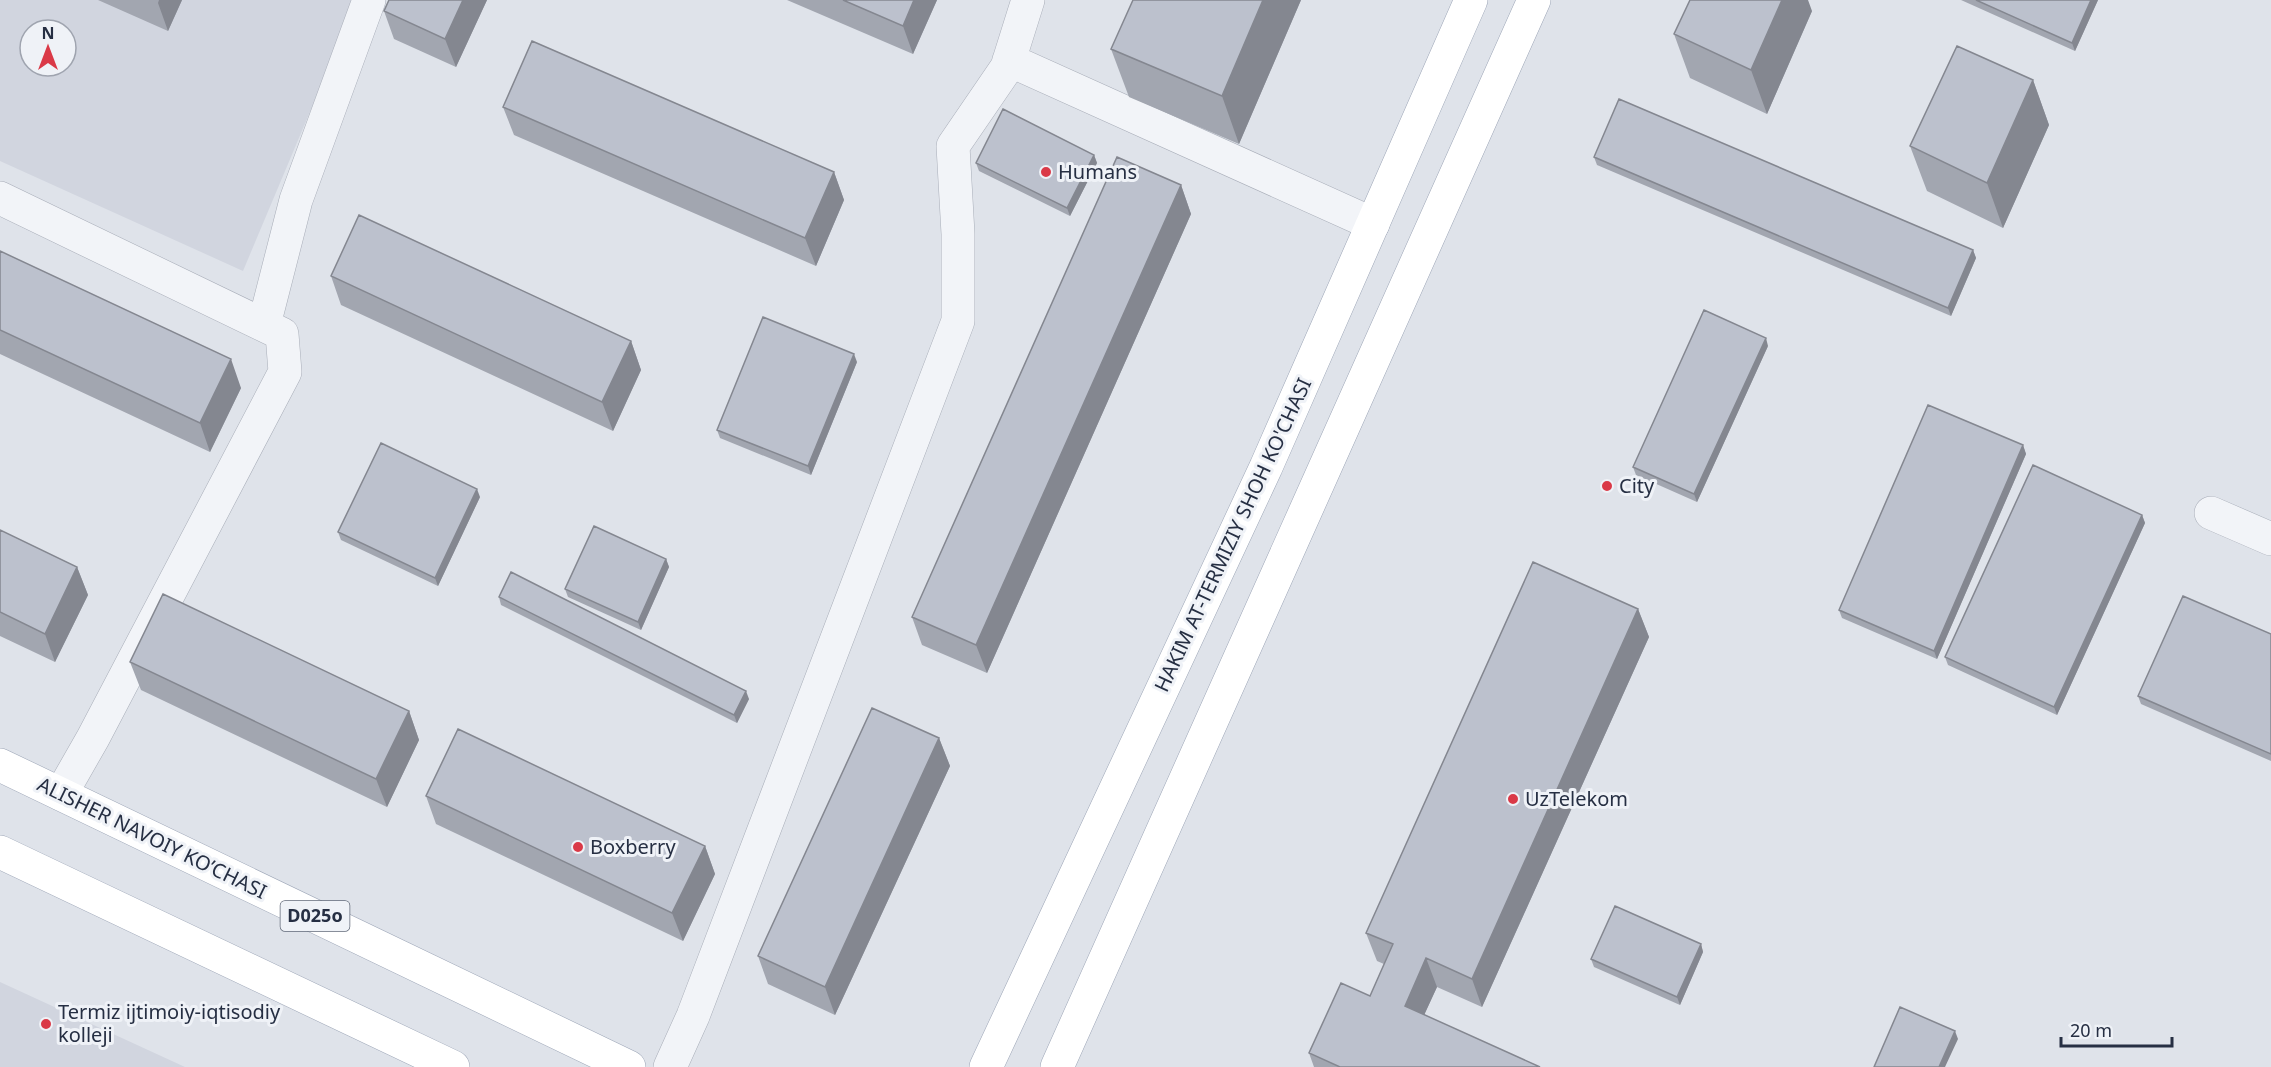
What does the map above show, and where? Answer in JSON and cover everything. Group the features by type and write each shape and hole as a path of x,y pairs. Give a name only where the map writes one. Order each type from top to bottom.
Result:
{"main road":[{"name":"HAKIM AT-TERMIZIY SHOH KO'CHASI","path":"986,1067 1266,466 1471,0"},
{"path":"1057,1067 1534,0"},
{"name":"ALISHER NAVOIY KO’CHASI","path":"0,765 629,1067"},
{"path":"0,852 453,1067"}],"lane":[{"path":"264,325 296,200 369,0"},
{"path":"670,1067 693,1016 958,321 958,234 952,146 1007,67 1028,0"},
{"path":"1009,60 1373,224"},
{"path":"0,198 282,334 285,372 93,738 61,794"},
{"path":"2211,513 2271,539"}],"shaded area":[{"path":"0,0 357,0 243,271 0,161"},
{"name":"Termiz ijtimoiy-iqtisodiy kolleji","path":"0,982 185,1067 0,1067"}],"building":[{"path":"389,0 463,0 445,39 384,11"},
{"path":"843,0 914,0 903,26"},
{"path":"1133,0 1263,0 1222,96 1111,49"},
{"path":"1690,0 1782,0 1751,70 1674,34"},
{"path":"1976,0 2091,0 2072,43"},
{"path":"532,41 834,172 805,238 503,107"},
{"path":"1957,46 2033,80 1987,183 1910,146"},
{"path":"1619,99 1973,250 1948,308 1594,157"},
{"path":"1003,109 1094,155 1067,208 976,163"},
{"path":"1117,157 1181,185 976,645 912,617"},
{"path":"359,215 631,341 602,402 331,276"},
{"path":"0,251 231,359 200,423 0,330"},
{"path":"1704,310 1766,338 1694,494 1633,467"},
{"path":"763,317 854,354 808,466 717,430"},
{"path":"1928,405 2023,445 1934,651 1839,610"},
{"path":"381,443 477,489 435,578 338,532"},
{"path":"2033,465 2142,515 2054,707 1945,657"},
{"path":"594,526 666,559 638,622 565,589"},
{"path":"0,530 77,567 45,634 0,612"},
{"name":"UzTelekom","path":"1533,562 1638,609 1472,979 1426,958 1405,1006 1540,1067 1340,1067 1309,1053 1341,983 1370,996 1393,944 1366,933"},
{"path":"511,572 746,691 734,715 499,597"},
{"path":"163,594 409,711 376,779 130,662"},
{"path":"2183,596 2271,634 2271,754 2138,696"},
{"path":"872,708 939,738 825,987 758,956"},
{"path":"458,729 705,846 672,913 426,796"},
{"path":"1615,906 1701,944 1677,997 1591,959"},
{"path":"1900,1007 1955,1031 1939,1067 1874,1067"}],"place":[{"name":"Humans","path":"1046,172"},
{"name":"City","path":"1607,486"},
{"name":"UzTelekom","path":"1513,799"},
{"name":"Boxberry","path":"578,847"},
{"name":"Termiz ijtimoiy-iqtisodiy kolleji","path":"46,1024"}]}
